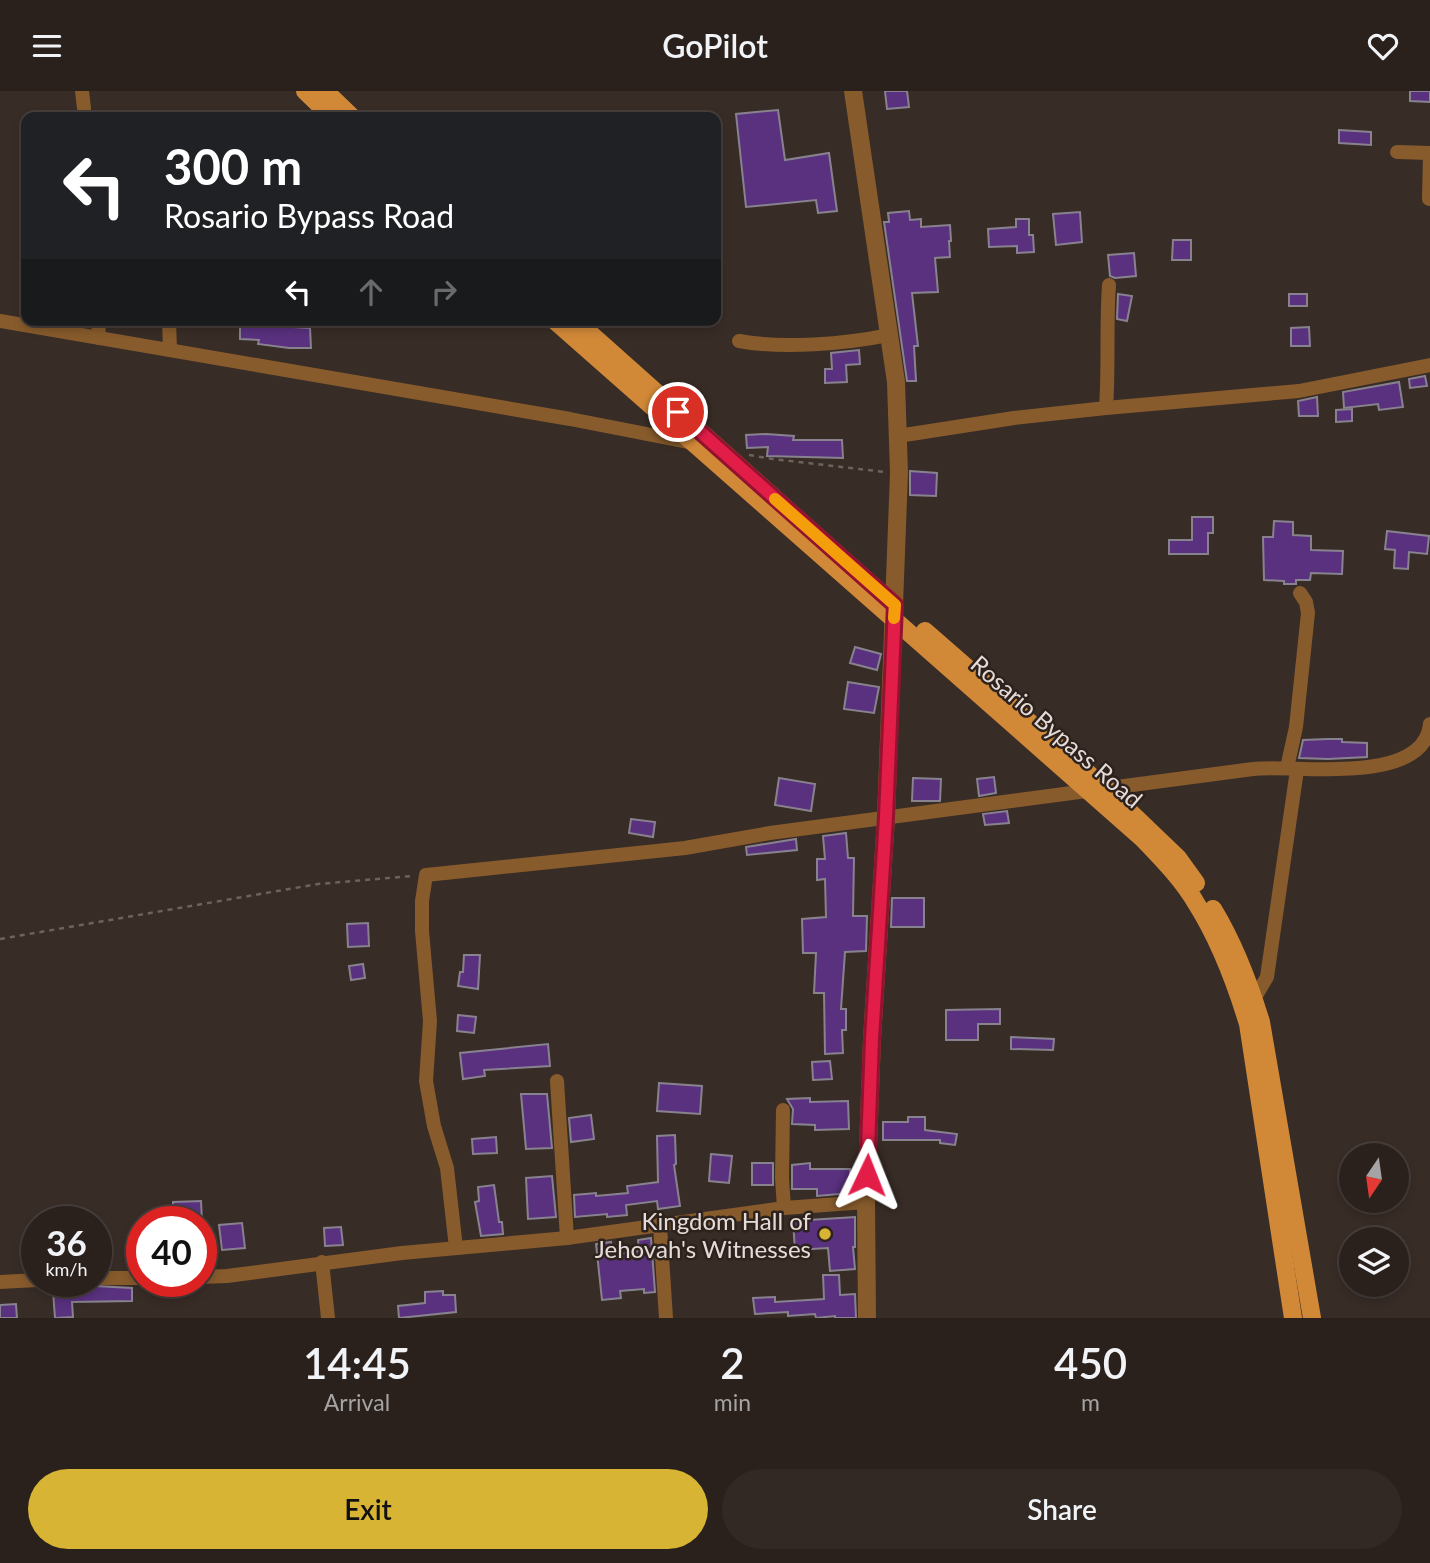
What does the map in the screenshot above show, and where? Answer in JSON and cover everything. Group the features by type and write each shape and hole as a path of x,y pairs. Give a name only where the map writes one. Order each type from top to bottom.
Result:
{"main road":[{"path":"305,91 327,112"},
{"path":"325,91 347,112"},
{"name":"Rosario Bypass Road","path":"561,326 693,443 895,613 1178,858 1227,932 1261,1022 1312,1318"},
{"name":"Rosario Bypass Road","path":"582,326 895,613"},
{"name":"Rosario Bypass Road","path":"1098,790 1195,901 1219,943 1235,982 1248,1024 1293,1318"}],"street":[{"path":"82,91 84,112"},
{"path":"853,91 896,382 899,473 886,817 872,1039 866,1202 867,1318"},
{"path":"1397,152 1430,153 1429,199"},
{"path":"1106,408 1109,285"},
{"path":"0,321 21,325"},
{"path":"29,326 570,419 693,443"},
{"path":"98,326 99,338"},
{"path":"169,326 170,350"},
{"path":"740,341 764,346 867,340 889,335"},
{"path":"898,436 1014,418 1299,391 1430,365"},
{"path":"1254,999 1267,977 1292,769 1308,613 1306,602 1300,593"},
{"path":"456,1248 447,1168 434,1126 426,1081 430,1021 422,901 426,875 675,849 770,833 1269,767 1345,769 1404,758 1423,746 1430,724"},
{"path":"557,1081 567,1238"},
{"path":"783,1111 784,1208"},
{"path":"217,1276 322,1262 567,1238 784,1208 866,1202"},
{"path":"660,1226 666,1318"},
{"path":"322,1262 328,1318"},
{"path":"0,1282 21,1281"}],"path":[{"path":"746,454 899,473"},
{"path":"0,939 318,884 426,875"}],"building":[{"path":"885,91 907,91 909,107 887,109"},
{"path":"1410,91 1430,91 1430,102 1410,101"},
{"path":"778,110 785,160 829,153 837,211 818,213 816,200 746,207 736,114"},
{"path":"1339,130 1371,132 1371,145 1339,143"},
{"path":"909,211 910,220 921,219 921,227 950,225 951,241 950,257 935,258 938,292 912,293 918,346 914,346 916,381 907,381 884,222 889,222 888,213"},
{"path":"1080,212 1082,242 1056,245 1053,214"},
{"path":"1016,219 1029,219 1029,235 1033,235 1034,252 1017,253 1017,246 989,247 988,229 1016,227"},
{"path":"1173,240 1191,240 1191,260 1172,260"},
{"path":"1134,253 1136,276 1110,276 1108,255"},
{"path":"1118,294 1132,296 1127,321 1117,319"},
{"path":"1289,294 1307,294 1307,306 1289,306"},
{"path":"240,326 310,328 311,348 289,348 258,344 259,340 240,339"},
{"path":"1309,327 1310,346 1291,346 1291,328"},
{"path":"859,350 860,364 846,365 847,382 825,383 825,369 832,369 831,353"},
{"path":"1425,376 1427,386 1410,388 1409,379"},
{"path":"1399,382 1403,407 1379,410 1378,404 1344,408 1343,392"},
{"path":"1317,397 1318,416 1299,416 1298,401"},
{"path":"1352,409 1352,421 1336,422 1336,410"},
{"path":"746,435 794,436 793,440 842,440 843,458 767,456 768,447 747,448"},
{"path":"910,471 937,473 936,496 910,495"},
{"path":"1192,517 1213,517 1213,533 1208,533 1208,554 1169,554 1169,540 1192,540"},
{"path":"1274,521 1293,522 1293,535 1311,536 1311,550 1343,551 1342,574 1311,573 1310,580 1296,580 1296,584 1264,580 1263,537 1273,537"},
{"path":"1387,531 1429,536 1427,554 1409,552 1408,569 1394,568 1395,550 1385,549"},
{"path":"855,647 881,654 877,670 850,663"},
{"path":"848,682 879,687 874,713 844,709"},
{"path":"1342,739 1342,742 1367,743 1367,757 1299,758 1303,740"},
{"path":"994,777 996,793 979,796 977,779"},
{"path":"779,778 815,784 811,811 775,805"},
{"path":"913,778 941,779 940,801 912,801"},
{"path":"1007,811 1009,823 985,825 983,814"},
{"path":"631,819 655,822 653,837 629,833"},
{"path":"846,833 848,858 854,858 853,916 867,916 866,951 845,952 841,1009 846,1009 846,1030 842,1030 843,1053 825,1054 824,993 814,993 816,953 803,953 802,919 826,917 825,879 817,880 817,859 825,859 823,836"},
{"path":"796,839 797,850 747,855 746,847"},
{"path":"892,898 924,898 924,927 891,927"},
{"path":"368,923 369,946 348,947 347,924"},
{"path":"464,955 480,955 478,989 458,986 460,972 463,972"},
{"path":"363,964 365,978 351,980 349,966"},
{"path":"1000,1009 1000,1024 978,1024 978,1040 946,1040 946,1010"},
{"path":"458,1015 476,1017 474,1033 457,1031"},
{"path":"1011,1037 1054,1039 1053,1050 1011,1049"},
{"path":"548,1044 550,1066 484,1070 485,1076 463,1079 460,1053"},
{"path":"830,1061 832,1079 813,1080 812,1062"},
{"path":"659,1083 702,1086 700,1114 657,1111"},
{"path":"521,1094 547,1094 552,1148 526,1149"},
{"path":"810,1098 810,1102 848,1101 849,1129 815,1130 815,1125 792,1124 793,1109 787,1099"},
{"path":"591,1115 594,1139 571,1142 569,1118"},
{"path":"908,1117 925,1117 925,1130 957,1134 955,1145 940,1143 940,1140 883,1140 883,1122 908,1122"},
{"path":"675,1135 674,1165 680,1206 658,1209 657,1201 626,1205 627,1215 575,1217 574,1195 628,1193 627,1186 658,1182 657,1136"},
{"path":"496,1137 497,1153 473,1154 472,1139"},
{"path":"711,1154 732,1156 729,1183 709,1181"},
{"path":"752,1163 773,1163 773,1185 752,1185"},
{"path":"810,1163 810,1169 850,1169 851,1193 817,1196 817,1189 792,1189 792,1165"},
{"path":"552,1176 556,1217 528,1219 526,1178"},
{"path":"494,1185 503,1234 481,1236 475,1202 479,1201 478,1187"},
{"path":"201,1201 201,1206 173,1206 173,1202"},
{"name":"Kingdom Hall of Jehovah's Witnesses","path":"855,1217 855,1269 830,1271 828,1248 795,1250 793,1221"},
{"path":"242,1223 245,1248 222,1250 219,1225"},
{"path":"341,1227 343,1245 325,1246 324,1228"},
{"path":"651,1238 655,1292 644,1293 644,1289 620,1291 621,1298 602,1300 596,1244 611,1242 612,1255 639,1251 638,1240"},
{"path":"823,1275 839,1275 840,1295 855,1294 856,1318 816,1318 815,1314 788,1316 788,1312 755,1314 753,1298 775,1297 775,1302 824,1299"},
{"path":"112,1287 126,1288 126,1297 132,1297 132,1301 72,1302 73,1317 55,1318 53,1297 112,1297"},
{"path":"443,1291 443,1295 455,1295 456,1312 399,1318 398,1306 425,1303 425,1292"},
{"path":"16,1304 17,1318 0,1318 0,1305"}],"slow traffic":[{"path":"775,499 895,605 894,618"}],"place":[{"name":"Kingdom Hall of Jehovah's Witnesses","path":"825,1234"}],"route":[{"path":"678,412 895,605 867,1175"}]}
